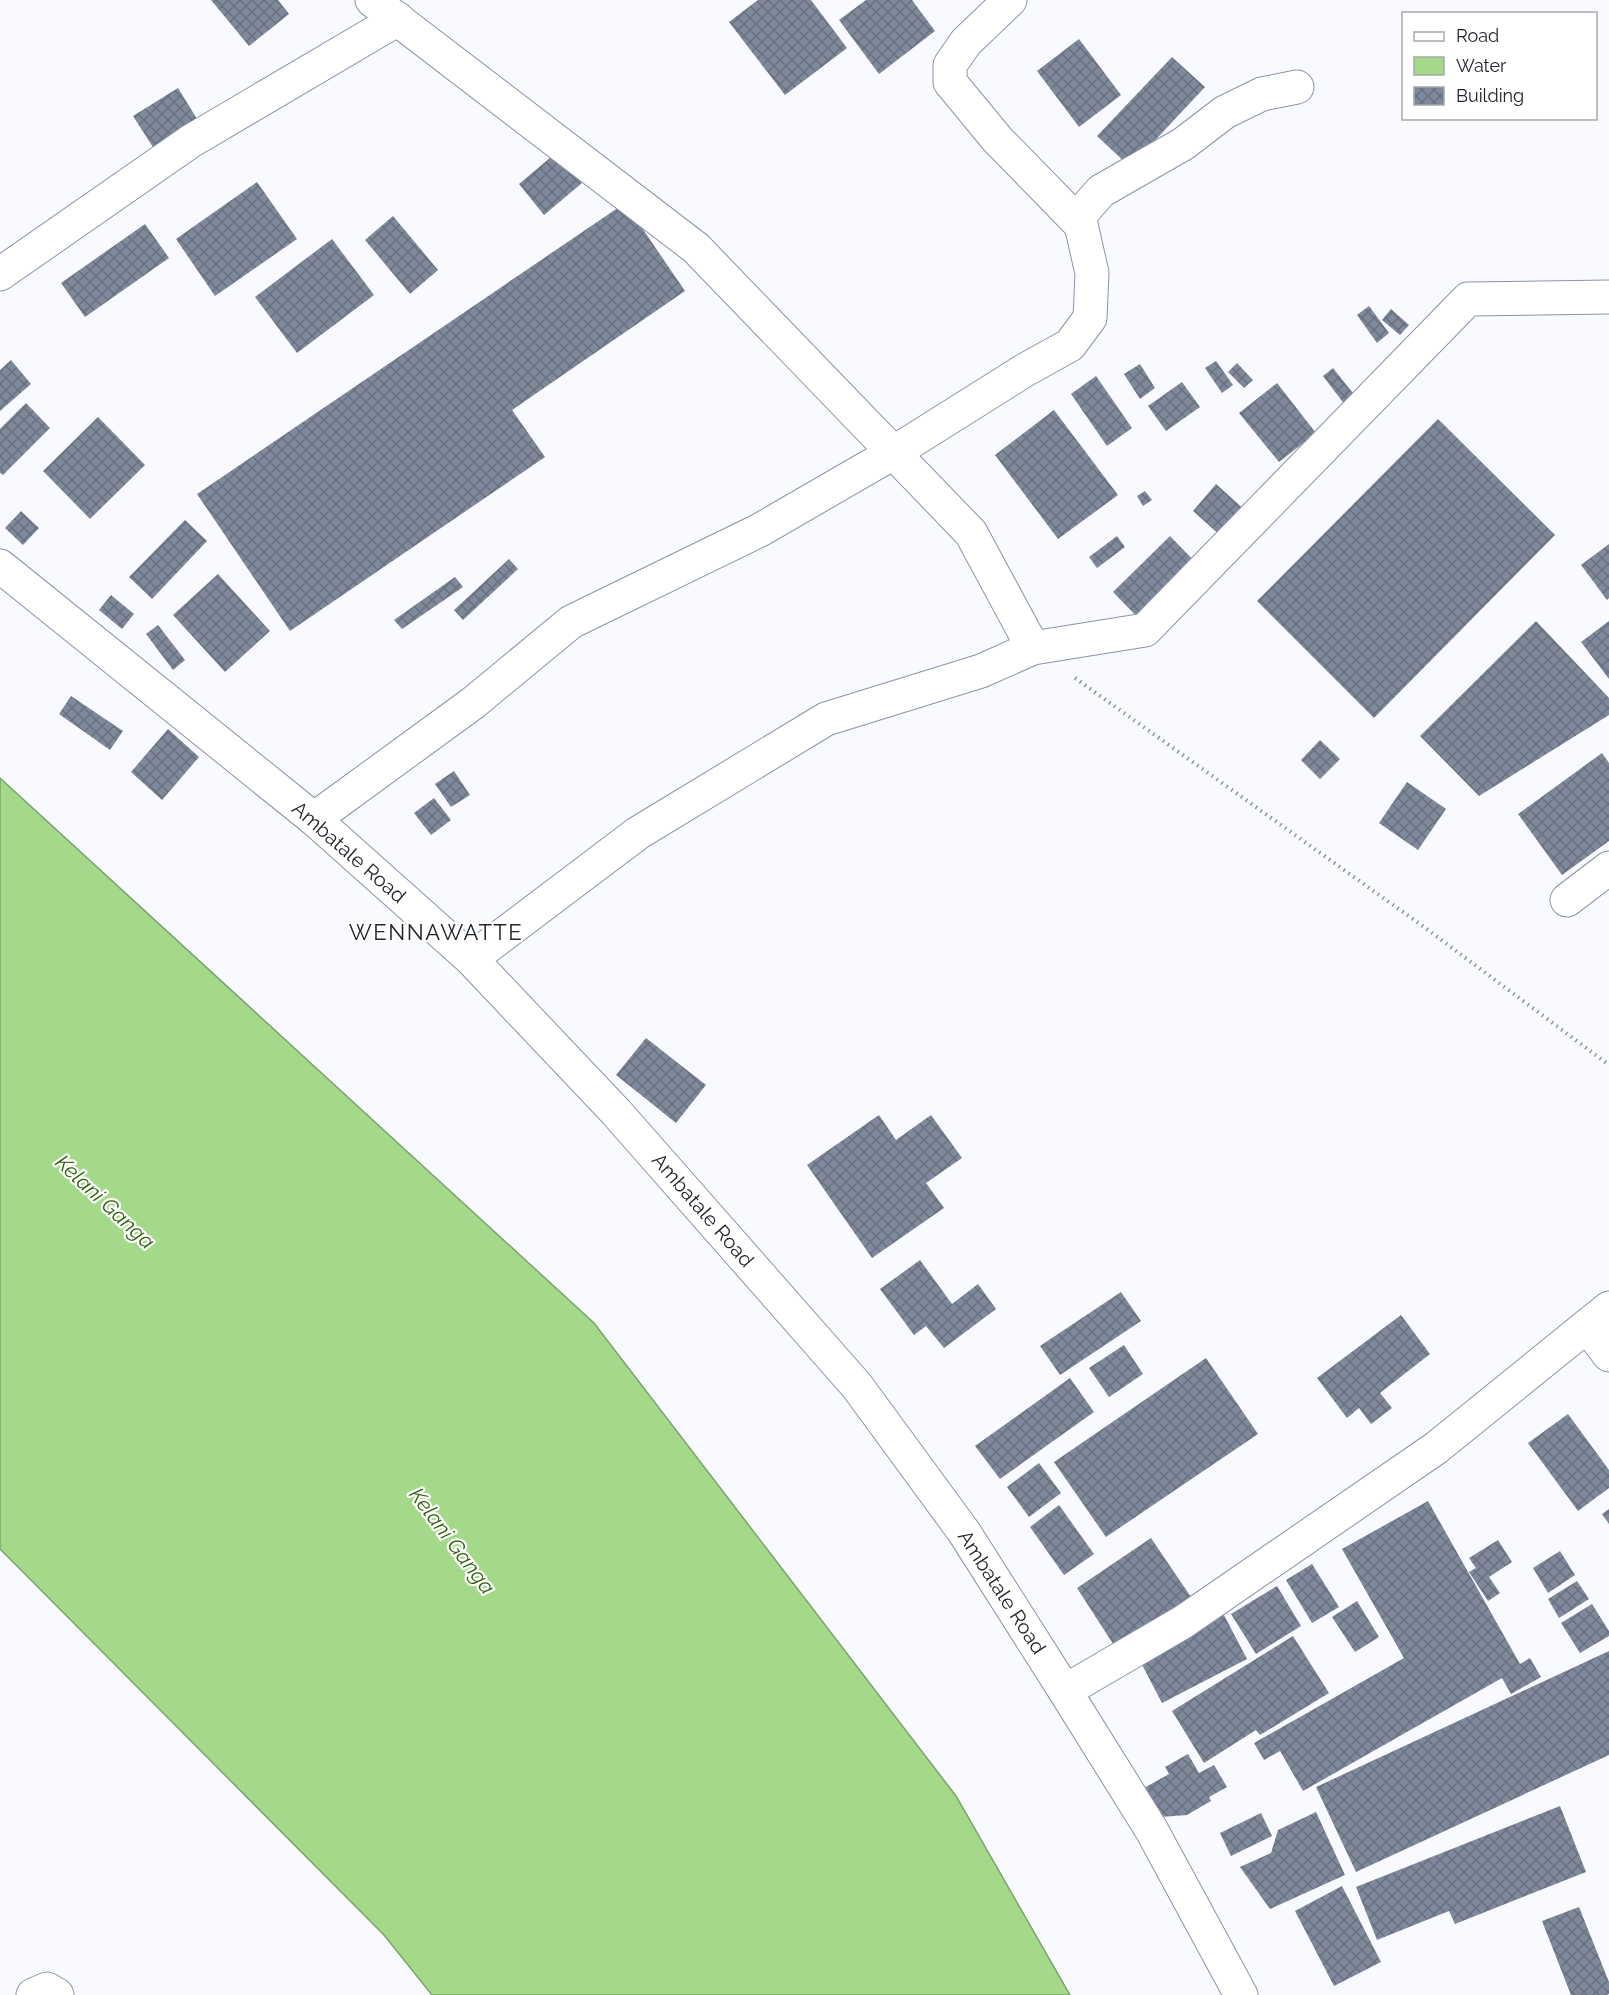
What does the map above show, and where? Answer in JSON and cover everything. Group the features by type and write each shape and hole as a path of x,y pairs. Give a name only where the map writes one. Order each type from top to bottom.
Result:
{"street":[{"path":"1010,0 966,42 950,65 950,82 997,139 1082,225"},
{"path":"0,274 385,10 696,248 971,533 1033,648"},
{"path":"314,819 473,703 571,622 760,530 893,453 1025,370 1070,345 1089,318 1092,273 1079,216 1101,191 1183,144 1225,112 1262,94 1297,87"},
{"path":"471,959 638,833 826,719 981,671 1033,648 1145,630 1468,299 1609,297"},
{"name":"Ambatale Road","path":"0,566 314,819 471,959 616,1112 857,1386 964,1532 1065,1691 1151,1829 1241,1995"},
{"path":"1567,900 1609,868"},
{"path":"1065,1691 1183,1622 1436,1448 1598,1317 1609,1355"},
{"path":"33,1995 47,1989 57,1995"}],"path":[{"path":"1033,648 1424,927 1609,1065"}],"water":[{"name":"Kelani Ganga","path":"0,778 594,1323 956,1796 1070,1995 432,1995 384,1935 0,1549"}],"building":[{"path":"211,0 278,0 289,14 249,46"},
{"path":"758,0 811,0 847,48 785,95 729,22"},
{"path":"866,0 912,0 935,31 879,74 839,20"},
{"path":"1079,39 1121,95 1079,127 1037,71"},
{"path":"1172,57 1205,87 1130,167 1097,136"},
{"path":"178,88 202,127 158,155 133,116"},
{"path":"557,152 582,183 544,215 519,184"},
{"path":"257,182 297,239 215,296 176,239"},
{"path":"625,203 685,291 512,410 545,457 290,631 197,494"},
{"path":"393,216 438,270 410,294 365,240"},
{"path":"145,224 169,258 85,317 61,283"},
{"path":"332,239 374,295 297,353 255,297"},
{"path":"1369,306 1389,333 1377,343 1357,315"},
{"path":"1391,309 1409,325 1400,335 1382,320"},
{"path":"11,360 31,384 0,411 0,370"},
{"path":"1216,361 1233,385 1222,393 1205,368"},
{"path":"1237,363 1253,380 1244,388 1228,372"},
{"path":"1140,364 1155,388 1140,399 1124,374"},
{"path":"1333,368 1356,397 1345,405 1323,376"},
{"path":"1096,376 1132,428 1107,446 1071,394"},
{"path":"1182,382 1200,407 1166,431 1148,406"},
{"path":"1277,383 1316,433 1279,462 1239,413"},
{"path":"26,403 50,428 3,475 0,473 0,429"},
{"path":"1054,410 1118,495 1058,539 995,455"},
{"path":"98,417 145,465 90,519 43,471"},
{"path":"1438,419 1555,535 1374,718 1257,601"},
{"path":"1216,484 1246,511 1222,537 1193,511"},
{"path":"1145,491 1152,500 1143,506 1137,496"},
{"path":"21,511 39,528 23,545 5,528"},
{"path":"185,520 207,541 152,599 129,577"},
{"path":"1117,536 1125,547 1097,568 1089,557"},
{"path":"1170,536 1200,567 1143,623 1113,592"},
{"path":"1609,544 1609,598 1607,600 1581,565"},
{"path":"509,559 518,569 463,620 454,610"},
{"path":"218,574 270,631 225,672 173,615"},
{"path":"455,577 463,587 402,629 394,620"},
{"path":"111,595 134,614 122,629 99,610"},
{"path":"1536,621 1609,698 1609,715 1479,796 1420,736"},
{"path":"1609,621 1609,679 1581,642"},
{"path":"158,625 185,660 173,670 146,634"},
{"path":"71,696 123,731 110,750 59,714"},
{"path":"168,729 199,757 162,800 131,772"},
{"path":"1320,740 1340,759 1320,779 1301,760"},
{"path":"1602,753 1609,763 1609,841 1562,875 1518,814"},
{"path":"454,771 470,795 451,807 435,784"},
{"path":"1407,782 1446,809 1418,850 1379,823"},
{"path":"434,798 451,820 431,835 414,813"},
{"path":"646,1038 706,1085 676,1123 616,1075"},
{"path":"879,1115 896,1140 931,1115 962,1158 926,1183 944,1208 872,1258 807,1165"},
{"path":"920,1260 952,1304 978,1284 996,1309 944,1348 926,1326 914,1335 880,1289"},
{"path":"1121,1292 1141,1321 1060,1375 1040,1346"},
{"path":"1401,1315 1430,1354 1380,1393 1392,1408 1371,1424 1359,1408 1347,1418 1317,1378"},
{"path":"1124,1345 1143,1374 1109,1397 1089,1368"},
{"path":"1206,1358 1258,1434 1106,1537 1054,1462"},
{"path":"1070,1378 1094,1412 1000,1479 975,1446"},
{"path":"1568,1414 1609,1470 1609,1488 1578,1511 1528,1443"},
{"path":"1039,1463 1061,1493 1029,1517 1007,1487"},
{"path":"1428,1501 1520,1664 1530,1658 1541,1677 1511,1694 1502,1678 1303,1791 1280,1751 1264,1760 1254,1743 1404,1658 1342,1549"},
{"path":"1059,1505 1094,1554 1064,1575 1030,1527"},
{"path":"1609,1509 1609,1524 1602,1514"},
{"path":"1151,1538 1193,1600 1117,1650 1077,1588"},
{"path":"1498,1540 1512,1562 1489,1577 1500,1593 1488,1601 1469,1572 1476,1568 1469,1558"},
{"path":"1560,1551 1575,1575 1548,1593 1533,1568"},
{"path":"1312,1564 1339,1607 1312,1623 1286,1580"},
{"path":"1577,1581 1589,1599 1559,1618 1548,1599"},
{"path":"1277,1586 1301,1626 1256,1654 1231,1614"},
{"path":"1357,1601 1379,1637 1355,1652 1332,1617"},
{"path":"1592,1604 1609,1631 1609,1636 1580,1653 1561,1623"},
{"path":"1224,1615 1247,1659 1162,1703 1139,1659"},
{"path":"1293,1636 1329,1693 1260,1735 1256,1730 1204,1763 1172,1711"},
{"path":"1609,1651 1609,1755 1356,1872 1316,1787"},
{"path":"1188,1754 1199,1773 1214,1765 1227,1787 1209,1797 1211,1801 1187,1815 1160,1817 1144,1788 1169,1774 1165,1767"},
{"path":"1560,1806 1586,1872 1455,1924 1449,1911 1377,1940 1356,1887"},
{"path":"1316,1812 1345,1875 1270,1909 1240,1867 1271,1853 1278,1830"},
{"path":"1261,1813 1272,1836 1231,1856 1220,1833"},
{"path":"1342,1886 1381,1962 1334,1986 1295,1911"},
{"path":"1579,1907 1609,1982 1609,1994 1607,1995 1571,1995 1542,1921"}],"district":[{"name":"WENNAWATTE","path":"436,932"}]}
